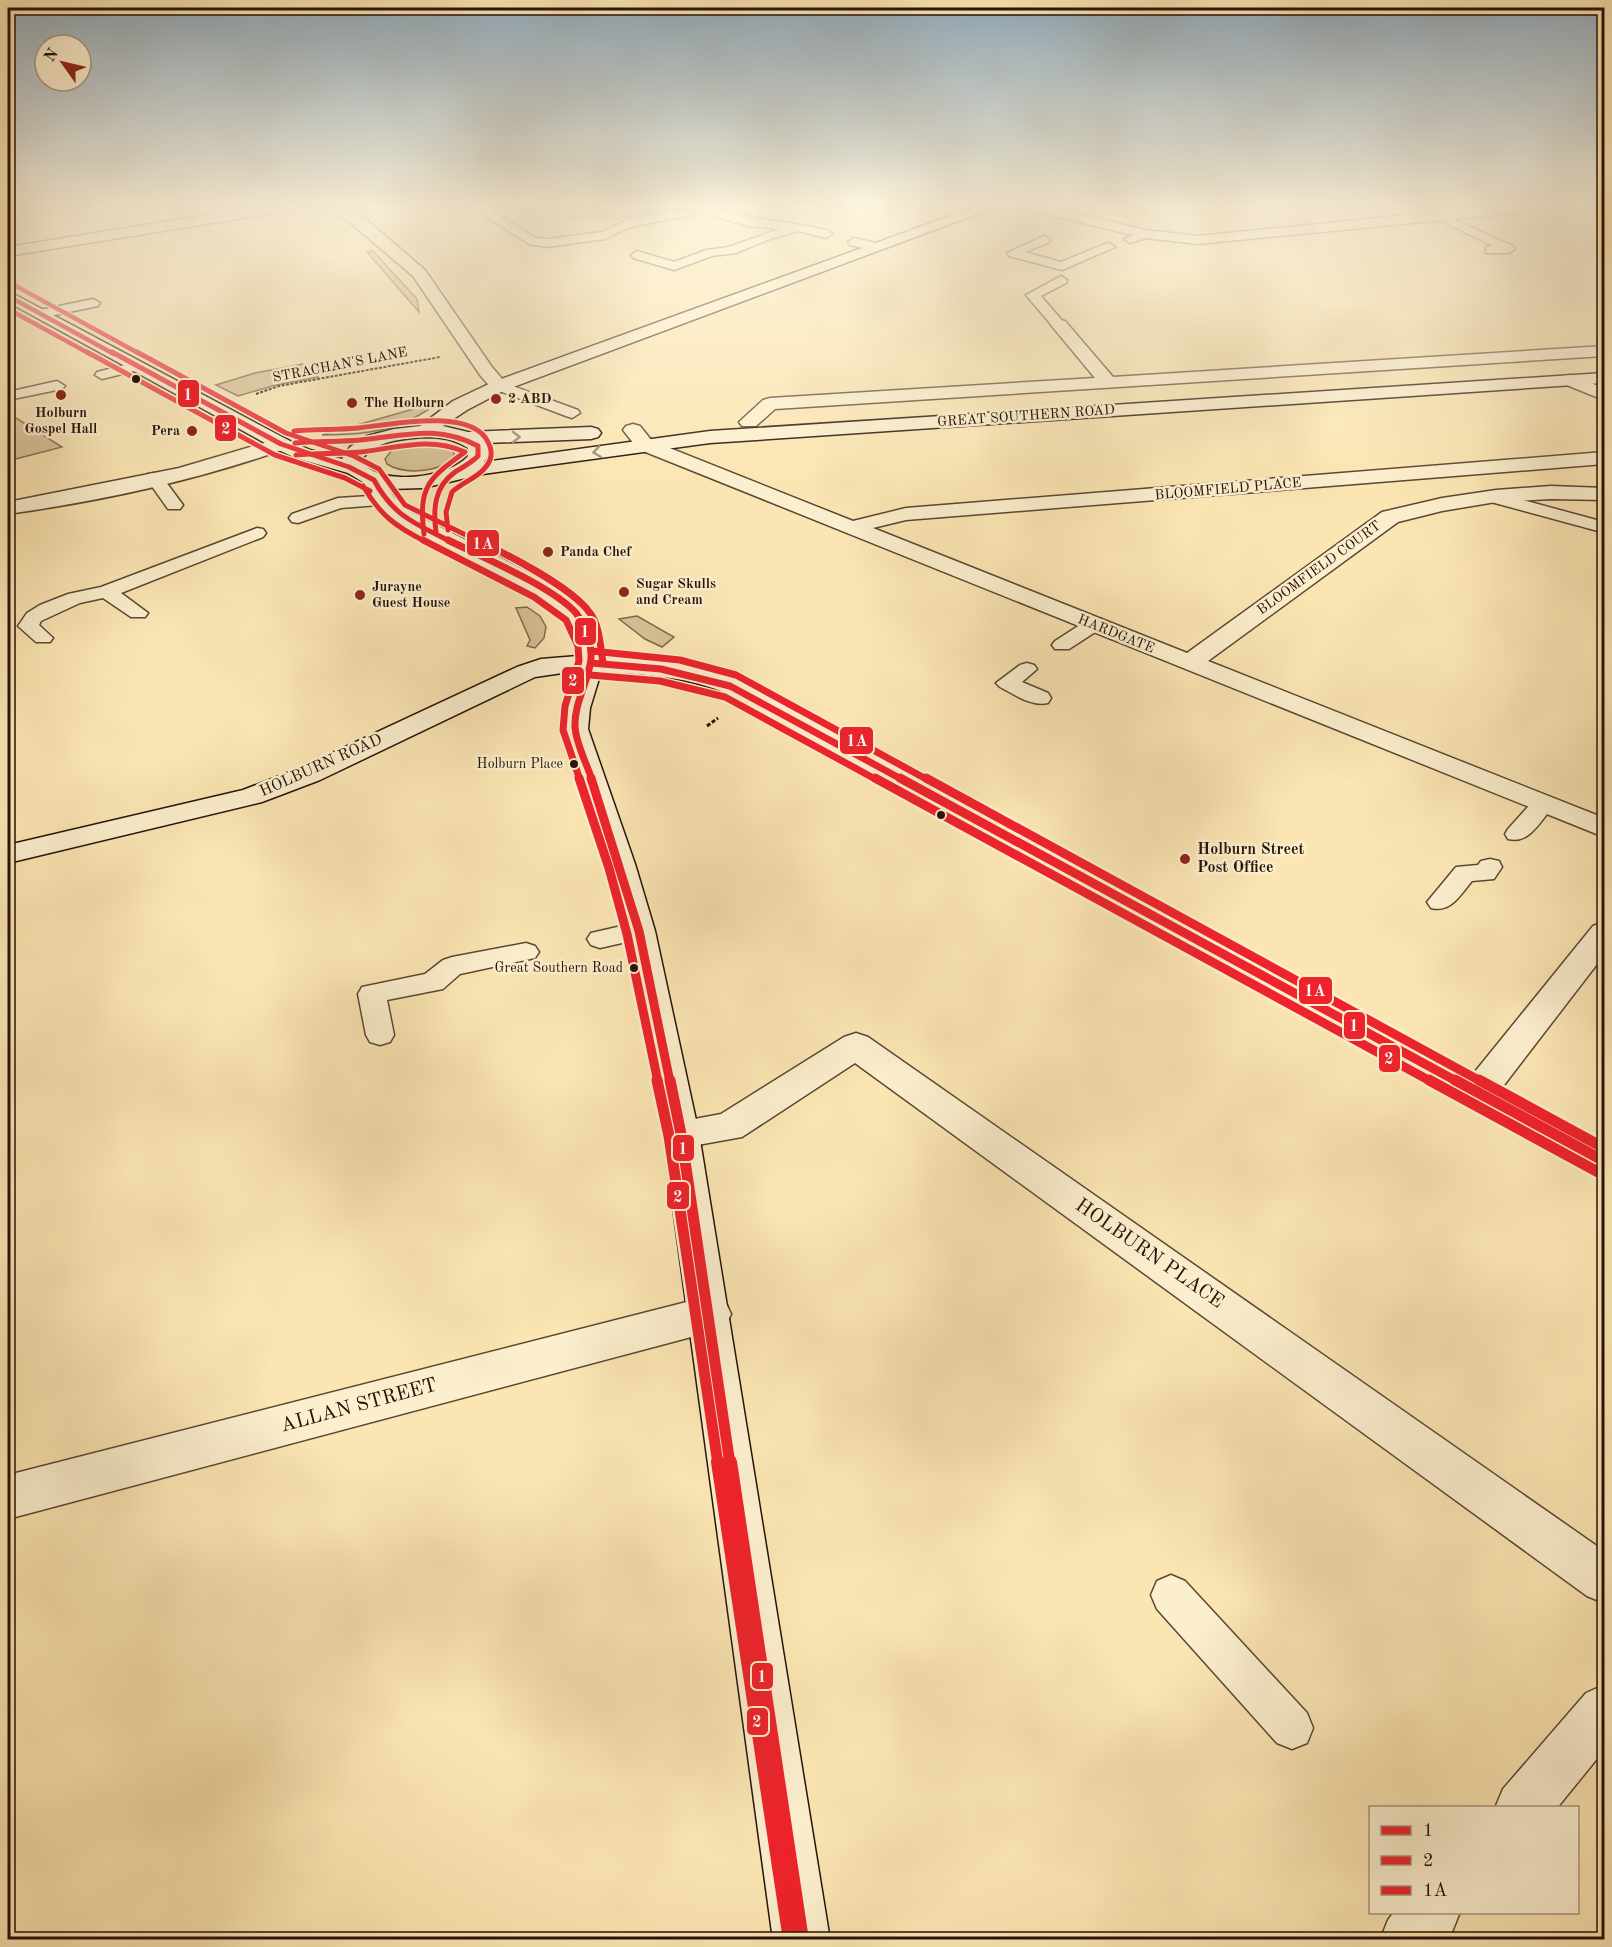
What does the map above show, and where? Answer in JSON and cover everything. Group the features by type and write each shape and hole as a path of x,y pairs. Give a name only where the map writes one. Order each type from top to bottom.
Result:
{"street":[{"path":"435,295 486,371 499,386"},
{"path":"8,508 154,478 258,453 281,444 381,438 425,431 460,404 499,386 747,295"},
{"name":"GREAT SOUTHERN ROAD","path":"8,296 281,444 362,474 412,483 639,438 749,422 1605,366"},
{"path":"1059,325 1108,382"},
{"name":"GREAT SOUTHERN ROAD","path":"749,422 770,404 1605,351"},
{"name":"GREAT SOUTHERN ROAD","path":"425,431 449,432 468,438 564,435 639,438 710,437 1605,378"},
{"path":"1570,380 1605,395"},
{"path":"381,438 365,444 355,452 351,460 385,500 403,517 540,587 574,611 581,620 590,644 591,663 579,697 575,729 620,864 619,935 681,1134 710,1314 802,1940"},
{"path":"436,532 433,500 451,475 469,467 478,456 478,446 468,438"},
{"name":"HARDGATE","path":"639,438 852,528 1605,828"},
{"name":"BLOOMFIELD PLACE","path":"852,528 906,514 1605,458"},
{"name":"BLOOMFIELD COURT","path":"1189,663 1390,516 1455,502 1553,493 1605,494"},
{"name":"HOLBURN ROAD","path":"8,854 252,796 310,774 526,672 558,664 591,663 660,667 707,677 730,686 1605,1161"},
{"path":"1478,1093 1605,933"},
{"name":"HOLBURN PLACE","path":"681,1134 729,1127 856,1046 1605,1579"},
{"name":"ALLAN STREET","path":"8,1497 710,1314"},
{"path":"1524,1806 1605,1712"},
{"path":"1408,1940 1430,1914"}],"lane":[{"path":"1033,295 1059,325"},
{"path":"40,314 93,303"},
{"path":"102,375 137,366"},
{"path":"8,396 57,386"},
{"path":"499,386 572,413"},
{"path":"338,503 346,489 362,474"},
{"path":"154,478 174,505"},
{"path":"1497,498 1598,526"},
{"path":"298,519 338,503 385,500"},
{"path":"43,638 28,626 34,617 75,598 106,592 257,533"},
{"path":"106,592 138,613"},
{"path":"1062,645 1093,625"},
{"path":"1028,669 1006,683 1041,698"},
{"path":"1518,834 1542,804"},
{"path":"1440,902 1465,873 1485,873 1490,867"},
{"path":"380,1035 372,994 433,982 452,966 526,951"},
{"path":"1171,1596 1292,1728"}],"path":[{"name":"STRACHAN'S LANE","path":"212,407 279,386 473,351"}],"shaded area":[{"path":"404,295 413,295 417,299 419,312"},
{"path":"303,364 318,377 276,385 238,396 216,385 255,373"},
{"path":"445,400 401,424 357,434 322,435"},
{"path":"8,413 62,447 8,461"},
{"path":"422,442 442,444 454,451 454,456 448,462 432,469 403,470 387,464 385,459 392,450"},
{"path":"527,607 540,616 546,627 544,638 535,648 527,646 530,640 516,608"},
{"path":"637,616 674,637 662,647 645,639 619,619"}],"transit line":[{"name":"1A","path":"32,295 286,433 354,456 379,469 405,505 518,560 577,599 590,612 596,624 603,662"},
{"name":"1","path":"8,296 281,444 349,467 374,480"},
{"name":"2","path":"8,309 275,455 345,478 370,491"},
{"name":"1A","path":"294,431 350,429 437,420 467,426 482,434 490,447 490,459 480,472 457,486 452,492 446,512 448,530"},
{"name":"1","path":"295,443 352,441 435,432 463,438 478,446 478,456 448,478 438,491 434,507 436,532"},
{"name":"2","path":"296,455 361,452 428,443 453,446 465,452 447,463 431,479 424,496 422,514 424,534"},
{"name":"1","path":"374,480 385,500 403,517 540,587 574,611 581,620 590,644 591,663 577,708 575,729 620,864 639,931 681,1134 802,1940"},
{"name":"2","path":"363,486 376,508 397,527 534,597 566,620 578,646 579,661 565,706 563,730 609,868 627,934 669,1136 790,1940"},
{"name":"1A","path":"592,651 680,660 736,675 1604,1148"},
{"name":"1","path":"591,663 661,669 730,686 1604,1161"},
{"name":"2","path":"590,675 660,681 725,697 1598,1172"}],"place":[{"name":"Holburn Gospel Hall","path":"61,395"},
{"name":"2 ABD","path":"496,399"},
{"name":"The Holburn","path":"352,403"},
{"name":"Pera","path":"192,431"},
{"name":"Panda Chef","path":"548,552"},
{"name":"Sugar Skulls and Cream","path":"624,592"},
{"name":"Jurayne Guest House","path":"360,595"},
{"name":"Holburn Place","path":"574,764"},
{"name":"Holburn Street Post Office","path":"1185,859"},
{"name":"Great Southern Road","path":"634,968"}]}
